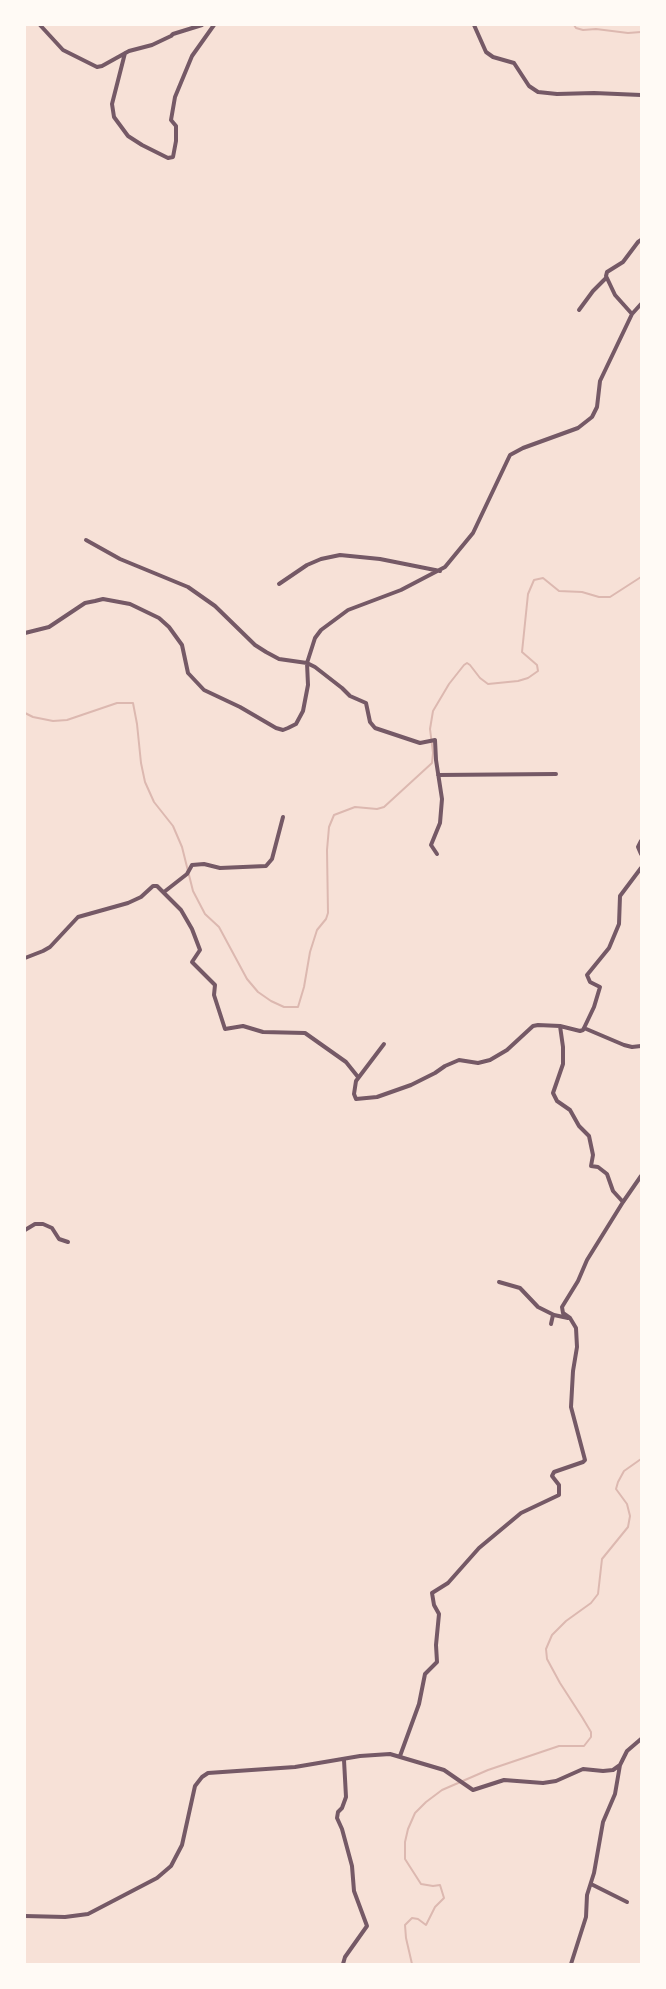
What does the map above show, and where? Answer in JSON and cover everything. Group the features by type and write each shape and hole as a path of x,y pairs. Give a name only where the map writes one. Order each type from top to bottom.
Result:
{"street":[{"path":"40,25 63,50 97,67 125,53 152,45 173,34 202,25"},
{"path":"125,53 112,104 114,117 128,136 168,158 173,157 176,126 171,120 175,97 192,56 214,25"},
{"path":"474,25 486,52 493,57 516,64 529,86 538,92 557,94 641,94"},
{"path":"579,310 593,291 606,278 608,272 623,262 641,240"},
{"path":"606,278 615,295 632,314"},
{"path":"25,633 49,626 95,600 103,599 130,604 159,618 178,640 184,651 188,673 204,690 240,707 267,724 283,730 296,724 303,711 308,685 307,662 315,638 330,622 348,610 401,590 440,571 472,533 510,455 523,448 578,428 592,417 597,406 600,381 632,314 641,304"},
{"path":"86,540 120,559 188,587 215,606 266,652 279,658 307,662 338,684 352,698 366,702 370,722 375,728 420,744 435,740 442,799 440,823 431,844 438,854"},
{"path":"279,584 307,565 321,559 340,555 440,571"},
{"path":"438,775 556,774"},
{"path":"164,892 186,874 192,865 204,864 220,868 266,866 272,860 282,817"},
{"path":"641,841 638,847 641,854"},
{"path":"384,1044 358,1077 354,1088 356,1099 385,1095 423,1080 452,1062 459,1060 478,1063 490,1060 507,1050 533,1026 560,1026 583,1030 594,1007 600,987 590,982 587,975 609,948 619,924 620,896 641,868"},
{"path":"25,958 50,947 78,918 141,898 155,886 164,892 181,910 192,929 200,949 199,953 192,959 192,962 215,985 214,996 224,1029 243,1026 263,1032 305,1033 346,1062 358,1077"},
{"path":"560,1026 564,1047 562,1064 553,1093 570,1110 579,1126 589,1136 592,1155 591,1166 598,1167 607,1174 614,1191 623,1202"},
{"path":"584,1028 624,1045 632,1047 641,1046"},
{"path":"400,1756 419,1704 425,1674 438,1658 436,1645 439,1614 434,1605 432,1593 448,1583 479,1548 521,1512 558,1495 558,1485 552,1476 554,1472 585,1460 571,1407 572,1377 577,1340 576,1328 570,1318 562,1311 564,1301 573,1291 584,1266 641,1176"},
{"path":"25,1230 36,1224 42,1224 52,1228 59,1239 68,1242"},
{"path":"499,1282 520,1288 534,1304 553,1315 570,1318"},
{"path":"551,1324 553,1315"},
{"path":"571,1964 586,1917 587,1895 591,1884 603,1822 615,1794 620,1765 627,1751 641,1739"},
{"path":"25,1916 65,1917 88,1914 157,1878 171,1866 182,1846 192,1797 197,1782 204,1774 295,1768 378,1755 400,1756 444,1770 473,1790 504,1780 543,1783 556,1781 583,1769 606,1771 613,1770 620,1765"},
{"path":"343,1964 345,1957 367,1926 354,1891 352,1866 337,1818 346,1797 344,1760"},
{"path":"591,1884 627,1902"}],"waterway":[{"path":"574,25 576,28 583,30 641,32"},
{"path":"25,713 33,717 53,721 67,720 117,703 133,703 145,782 154,802 173,826 182,847 193,891 205,914 219,927 247,979 258,992 284,1007 298,1007 304,987 310,952 317,930 326,919 328,913 327,850 329,827 334,815 355,807 377,809 384,807 432,763 433,753 430,729 433,711 449,684 464,665 467,663 470,665 480,678 488,684 518,681 528,678 538,671 537,665 522,652 528,594 534,580 543,578 559,591 582,592 599,597 610,597 641,577"},
{"path":"412,1964 405,1925 412,1918 418,1919 426,1925 435,1907 444,1898 440,1885 421,1884 405,1859 405,1842 415,1813 442,1790 488,1770 559,1746 584,1746 591,1737 591,1732 547,1659 546,1649 552,1635 566,1621 591,1603 598,1594 602,1559 628,1527 630,1516 627,1504 616,1489 618,1482 624,1471 641,1459"}]}
